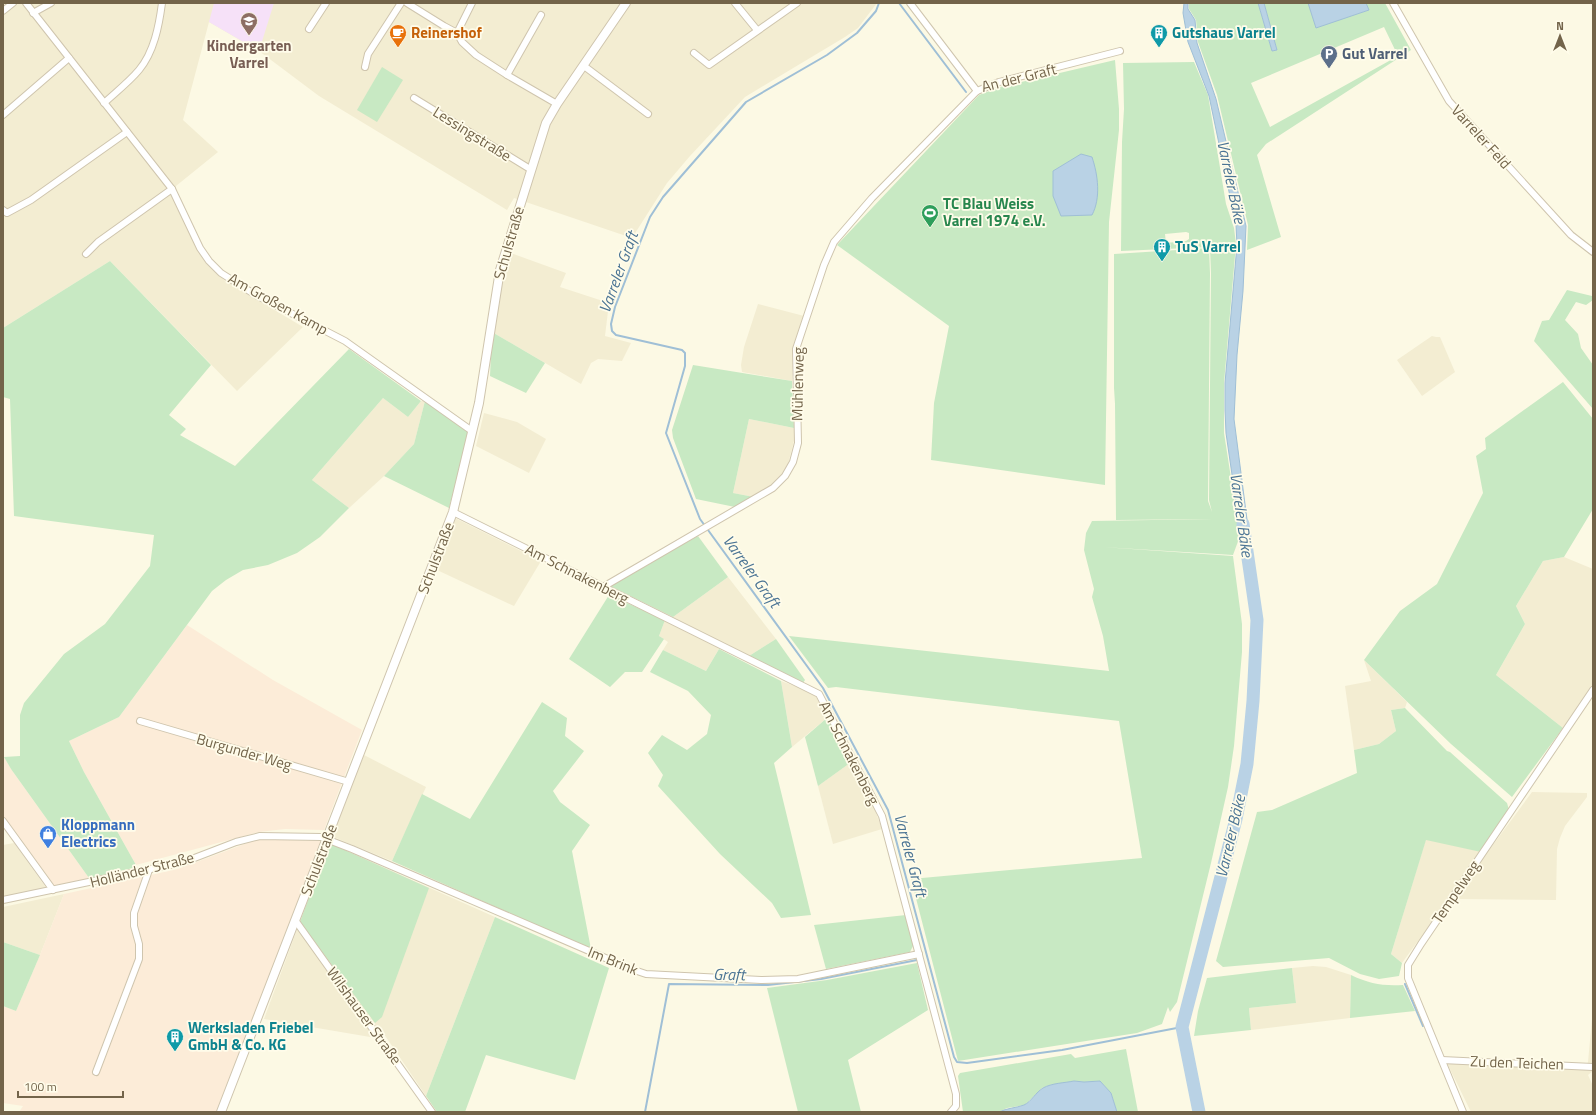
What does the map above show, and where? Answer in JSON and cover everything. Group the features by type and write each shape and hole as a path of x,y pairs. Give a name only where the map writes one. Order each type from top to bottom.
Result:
{"street":[{"path":"3,11 13,3"},
{"name":"Am Großen Kamp","path":"26,3 172,189 200,248 221,273 254,294 345,341 472,430"},
{"path":"33,13 51,3"},
{"path":"104,103 139,70 147,58 158,28 162,3"},
{"path":"309,29 326,3"},
{"path":"365,67 368,54 401,3"},
{"path":"407,3 457,33 462,42 507,76 557,104"},
{"path":"457,33 472,3"},
{"name":"Schulstraße","path":"221,1112 454,512 480,396 500,270 530,169 546,123 557,104 626,3"},
{"path":"735,3 757,30"},
{"path":"694,53 709,65 797,3"},
{"name":"An der Graft","path":"910,3 977,91 999,82 1120,51"},
{"name":"Varreler Feld","path":"1394,3 1449,101 1571,235 1593,252"},
{"path":"507,76 541,15"},
{"path":"3,115 68,58"},
{"path":"584,66 648,114"},
{"name":"Mühlenweg","path":"603,587 773,488 785,476 793,462 798,443 796,349 824,265 834,242 872,198 977,91"},
{"name":"Lessingstraße","path":"414,98 530,169"},
{"path":"3,210 7,213 31,200 127,132"},
{"path":"86,254 98,242 172,189"},
{"name":"Am Schnakenberg","path":"454,512 819,694 882,816 956,1094 956,1106 951,1112"},
{"name":"Tempelweg","path":"1463,1112 1408,978 1408,965 1593,690"},
{"name":"Burgunder Weg","path":"140,721 349,782"},
{"path":"3,821 53,890"},
{"name":"Holländer Straße","path":"3,900 184,862 236,842 260,836 322,836 327,839"},
{"name":"Im Brink","path":"327,839 352,848 631,969 646,974 761,980 798,979 919,954"},
{"path":"96,1072 139,959 139,944 134,926 134,913 149,870"},
{"name":"Wilshauser Straße","path":"295,920 432,1112"},
{"name":"Zu den Teichen","path":"1442,1060 1593,1067"}],"shaded area":[{"path":"3,3 877,3 858,28 745,97 667,183 632,238 514,198 507,210 319,96 259,51 209,22 183,120 218,152 176,186 174,197 201,255 224,280 303,327 237,391 110,261 3,328"},
{"name":"Kindergarten Varrel","path":"214,3 274,3 259,51 209,22"},
{"path":"508,252 566,273 560,287 609,303 605,336 631,343 622,361 598,359 591,363 581,384 492,332 499,282"},
{"path":"758,304 804,316 793,349 792,381 742,372 741,365 744,347"},
{"path":"1432,336 1440,337 1455,372 1422,396 1397,360"},
{"path":"383,398 408,417 421,401 425,401 414,444 384,476 349,508 312,480"},
{"path":"484,413 517,422 546,439 529,473 476,446"},
{"path":"749,419 794,428 796,433 784,480 754,497 733,493"},
{"path":"455,518 541,561 514,606 437,570"},
{"path":"1564,557 1593,569 1593,686 1563,728 1496,675 1525,624 1516,606 1543,561"},
{"path":"728,577 776,639 749,656 723,642 706,671 663,650 668,642 659,636 665,620 673,617"},
{"path":"187,625 273,680 362,730 324,830 285,829 259,832 136,865 84,772 69,741 119,717"},
{"path":"1364,660 1407,702 1405,708 1391,710 1396,731 1379,744 1354,750 1345,686 1371,681"},
{"path":"781,681 814,693 828,717 792,747"},
{"path":"364,755 426,787 392,861 331,836"},
{"path":"3,757 89,878 54,887 3,816"},
{"path":"850,763 872,802 882,829 833,844 818,786"},
{"path":"1532,792 1587,793 1587,797 1565,826 1560,838 1557,849 1556,900 1459,899 1450,897 1402,963 1391,954 1426,839 1487,853"},
{"path":"258,839 323,841 217,1112 19,1112 23,1106 3,1103 3,1006 16,1011 64,894 178,869"},
{"path":"14,843 47,889 3,897 3,845"},
{"path":"329,843 495,917 426,1096 384,1034 376,1038 264,1019"},
{"path":"64,894 40,955 3,942 3,907"},
{"path":"1313,966 1326,967 1351,975 1350,1018 1251,1030 1249,1008 1296,1003 1292,968"},
{"path":"1592,1019 1593,1071 1588,1075 1593,1086 1593,1112 1471,1112 1447,1063 1585,1069 1588,1062"}],"green space":[{"path":"1189,3 1258,3 1272,51 1277,50 1264,3 1308,3 1316,27 1369,10 1366,3 1385,3 1411,50 1266,144 1257,155 1281,237 1247,250 1248,225 1217,95 1198,42 1196,20 1189,9","holes":["1384,27 1398,56 1270,127 1251,83"]},
{"path":"1115,60 1119,130 1109,222 1105,485 931,460 934,403 949,326 837,245 979,95 1000,87"},
{"path":"1194,62 1208,95 1226,204 1234,228 1236,244 1224,383 1224,433 1240,536 1233,555 1102,547 1233,556 1242,624 1242,652 1234,746 1228,787 1177,1002 1170,1012 1168,1007 1162,1024 1137,1033 958,1061 911,879 1142,858 1119,721 836,687 828,688 789,636 1109,671 1103,636 1092,597 1094,589 1084,550 1086,533 1092,521 1213,519 1116,520 1114,254 1209,248 1208,501 1212,512 1209,500 1211,273 1210,247 1121,251 1122,142 1124,109 1123,63","holes":["1189,233 1189,239 1186,241 1166,243 1165,234"]},
{"path":"382,67 403,80 377,122 357,110"},
{"path":"110,261 211,365 169,415 186,429 180,435 235,466 349,349 421,401 408,417 383,398 312,480 349,508 320,537 297,553 268,565 243,570 226,580 212,591 119,717 69,741 84,772 136,865 133,868 89,878 4,757 20,756 20,715 24,703 64,654 105,624 150,566 154,535 14,516 10,399 3,397 3,328"},
{"path":"1567,290 1592,296 1593,300 1586,305 1576,302 1565,320 1578,334 1581,348 1593,365 1593,409 1534,341 1542,321 1549,320"},
{"path":"492,332 545,363 526,393 490,376"},
{"path":"693,365 792,381 794,428 749,419 733,493 754,497 735,507 696,499 673,438 672,430"},
{"path":"1563,382 1593,419 1593,509 1564,557 1543,561 1516,606 1525,624 1496,675 1563,728 1512,797 1451,744 1364,660 1400,611 1437,584 1483,493 1476,456 1486,449 1485,438"},
{"path":"425,401 469,432 449,508 384,476 414,444"},
{"path":"698,536 728,577 673,617 608,585"},
{"path":"609,595 665,620 659,636 664,639 642,672 625,672 610,687 569,659"},
{"path":"776,639 805,680 803,683 749,656"},
{"path":"719,649 781,681 792,747 774,763 811,915 781,918 772,903 720,854 658,786 663,775 648,753 662,735 687,750 707,734 711,715 688,691 650,672 663,650 706,671"},
{"path":"542,702 567,718 565,736 584,751 553,791 560,802 590,825 572,851 591,949 392,861 422,794 470,819"},
{"path":"1405,708 1447,751 1450,752 1507,803 1509,810 1481,852 1426,840 1391,954 1402,963 1399,976 1379,979 1360,974 1329,958 1223,967 1216,961 1257,812 1272,810 1357,773 1354,750 1379,744 1396,731 1391,710"},
{"path":"828,717 850,763 818,786 805,737"},
{"path":"329,843 429,888 382,1017 375,1023 300,922"},
{"path":"906,915 914,944 910,952 826,969 814,925"},
{"path":"495,917 609,968 575,1080 486,1055 465,1112 437,1112 426,1096"},
{"path":"3,942 40,955 16,1011 3,1006"},
{"path":"917,963 928,1010 848,1060 861,1112 798,1112 767,988 827,980"},
{"path":"1292,968 1296,1003 1249,1008 1251,1030 1194,1036 1198,1011 1207,978"},
{"path":"1351,975 1376,984 1403,985 1415,1011 1350,1018"},
{"path":"1126,1049 1138,1112 1117,1112 1111,1093 1100,1081 1074,1081 1063,1084 1053,1084 1042,1088 1025,1105 1007,1108 999,1112 963,1112 958,1076 960,1073 1071,1054 1075,1058"}],"water":[{"path":"1184,3 1188,3 1188,9 1195,20 1197,43 1216,99 1246,226 1234,419 1249,535 1245,541 1241,537 1226,433 1225,410 1225,383 1237,245 1236,225 1209,96 1188,42 1183,13"},
{"path":"1258,3 1264,3 1277,50 1272,51"},
{"path":"1308,3 1366,3 1369,10 1316,28"},
{"path":"1081,154 1092,157 1094,164 1098,186 1095,208 1092,215 1061,216 1053,196 1053,171"},
{"path":"1074,1081 1100,1081 1111,1093 1117,1112 999,1112 1024,1105 1029,1102 1040,1090 1047,1086"}],"waterway":[{"name":"Varreler Graft","path":"879,3 876,11 857,33 827,55 746,102 663,197 650,217 615,307 611,324 612,331 616,335 682,350 685,353 685,366 666,433 700,519 823,688 888,810 954,1057 957,1062 967,1063 1062,1050 1182,1027"},
{"path":"899,3 966,92"},
{"name":"Varreler Bäke","path":"1199,1112 1182,1027 1236,819 1247,764 1253,701 1257,620 1243,524"},
{"name":"Graft","path":"645,1112 669,984 768,985 821,979 917,960"},
{"path":"1405,984 1423,1026"}],"place":[{"name":"Kindergarten Varrel","path":"249,36"},
{"name":"Reinershof","path":"398,48"},
{"name":"Gutshaus Varrel","path":"1159,48"},
{"name":"Gut Varrel","path":"1329,69"},
{"name":"TC Blau Weiss Varrel 1974 e.V.","path":"930,228"},
{"name":"TuS Varrel","path":"1162,262"},
{"name":"Kloppmann Electrics","path":"48,849"},
{"name":"Werksladen Friebel GmbH & Co. KG","path":"175,1052"}]}
